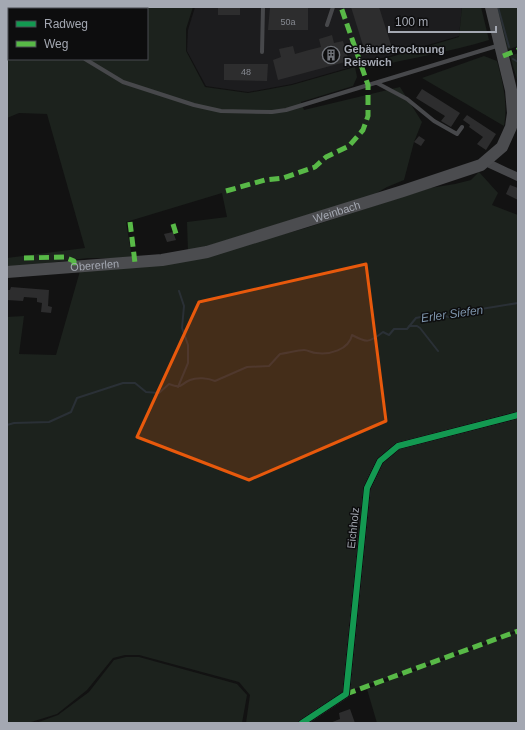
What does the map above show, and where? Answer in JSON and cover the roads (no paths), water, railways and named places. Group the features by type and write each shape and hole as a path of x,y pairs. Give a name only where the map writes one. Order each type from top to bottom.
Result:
{"main road":[{"name":"Weinbach","path":"183,257 230,245 403,191 462,172 487,160 504,143 513,119 511,90 491,7"},
{"name":"Obererlen","path":"7,272 134,263 183,257"}],"street":[{"path":"487,160 490,164 518,177"},
{"name":"Eichholz","path":"302,723 346,694 367,488 380,461 398,446 518,415"}],"lane":[{"path":"262,52 263,7"},
{"path":"327,25 333,7"},
{"path":"87,60 123,82 221,111 272,112 286,110 377,83 502,51"},
{"path":"377,83 407,99 434,121 457,134 462,127"}],"waterway":[{"path":"498,7 509,47"},
{"path":"513,59 518,62"},
{"path":"178,387 188,363 188,345 182,328 184,306 179,291"},
{"name":"Erler Siefen","path":"7,425 14,423 49,422 71,412 77,398 123,383 135,383 146,392 159,393 169,384 181,386 190,380 199,378 215,381 247,367 269,366 280,354 299,350 307,350 314,353 332,352 343,348 350,340 352,335 368,341 383,332 389,335 394,329 407,329 416,318 435,314 449,317 469,311 518,303"},
{"path":"409,326 417,326 420,328 438,351"}],"place":[{"name":"Gebäudetrocknung Reiswich","path":"331,55"}]}
